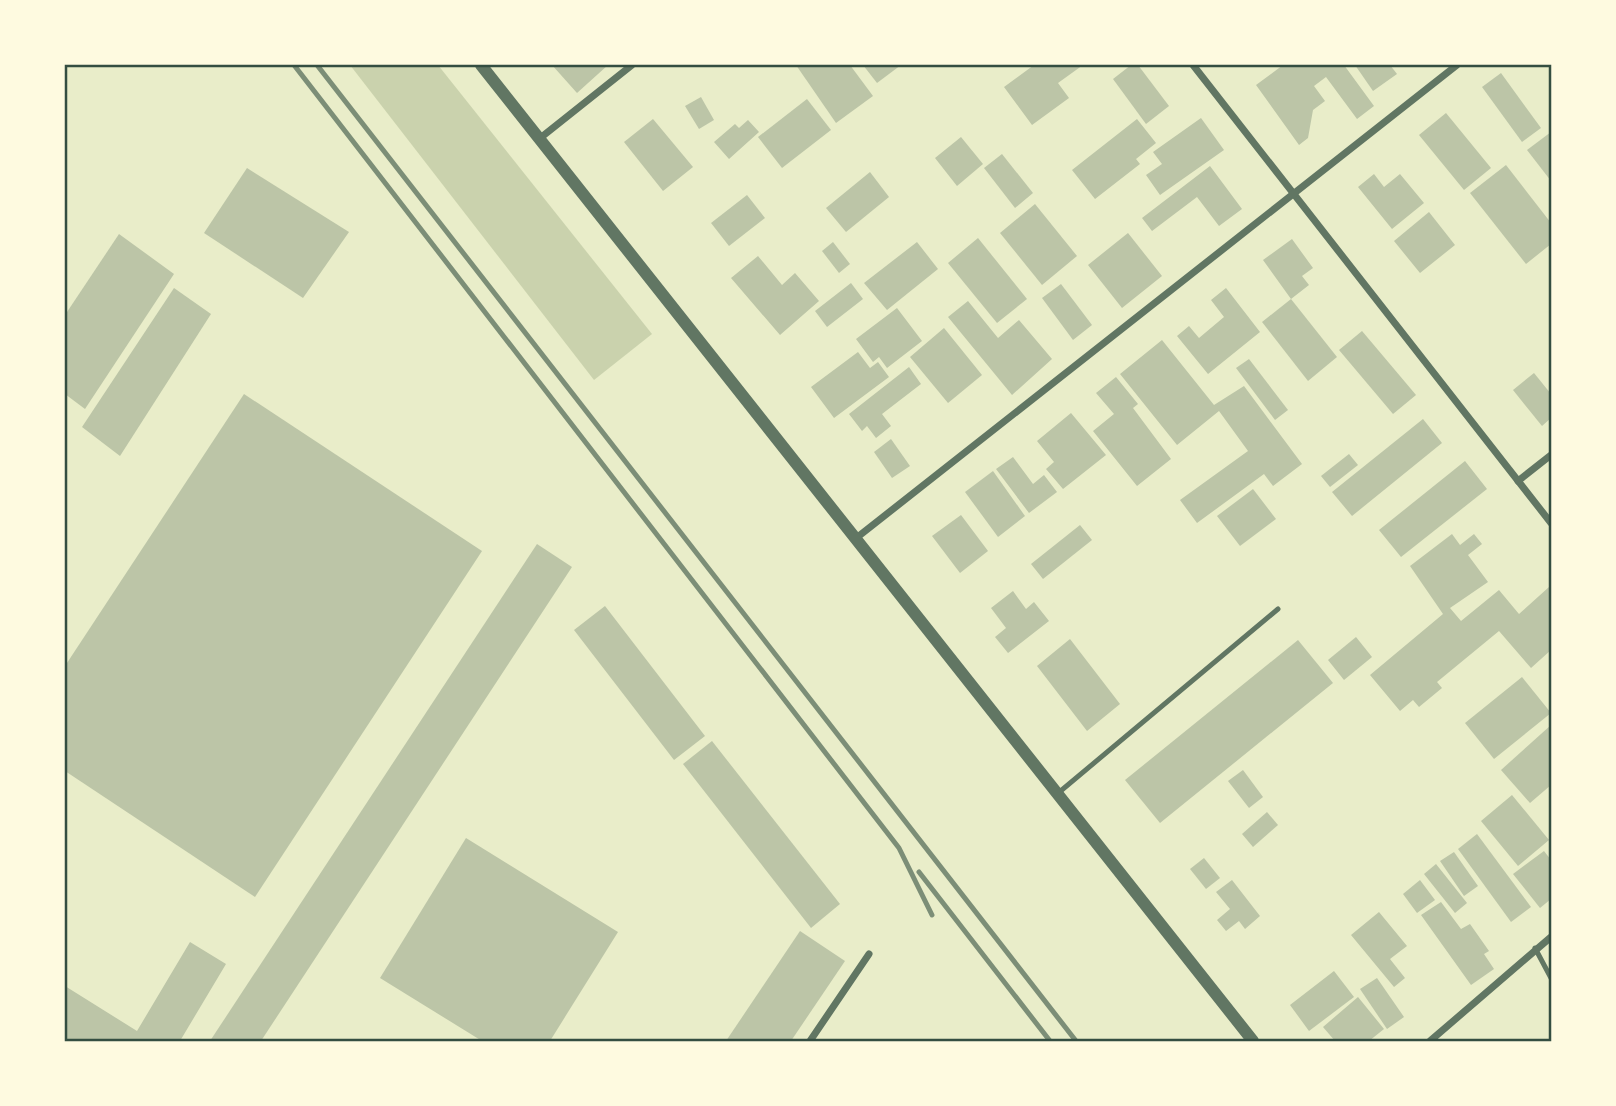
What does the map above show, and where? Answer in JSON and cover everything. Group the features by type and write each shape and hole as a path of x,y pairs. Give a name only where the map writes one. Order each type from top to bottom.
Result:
{"street":[{"path":"481,65 1252,1041"},
{"path":"538,139 632,65"},
{"path":"1193,65 1551,523"},
{"path":"855,538 1457,65"},
{"path":"1518,481 1551,455"},
{"path":"1430,1041 1551,937"},
{"path":"810,1041 869,954"}],"lane":[{"path":"1057,794 1278,609"},
{"path":"1535,948 1551,978"}],"green space":[{"path":"350,65 438,65 652,334 594,380"}],"building":[{"path":"552,65 608,65 577,93"},
{"path":"796,65 850,65 873,96 836,123"},
{"path":"863,65 901,65 877,83"},
{"path":"1034,65 1083,65 1058,83 1069,98 1032,125 1004,87"},
{"path":"1131,65 1138,65 1169,106 1146,124 1113,79"},
{"path":"1283,65 1344,65 1374,106 1357,119 1326,77 1314,86 1325,101 1313,110 1308,138 1299,145 1256,85"},
{"path":"1355,65 1390,65 1397,74 1373,91"},
{"path":"1501,73 1541,128 1522,142 1482,87"},
{"path":"701,97 714,120 699,129 685,106"},
{"path":"807,99 831,130 782,168 758,137"},
{"path":"1446,113 1491,168 1464,190 1419,135"},
{"path":"1201,118 1224,150 1160,195 1146,175 1162,164 1153,152"},
{"path":"653,119 693,167 663,191 624,142"},
{"path":"1137,119 1156,143 1136,159 1140,164 1095,199 1072,170"},
{"path":"748,120 759,132 729,159 714,142 735,124 739,128"},
{"path":"1551,132 1551,181 1527,150"},
{"path":"961,137 983,164 957,186 935,158"},
{"path":"1002,154 1033,193 1015,208 984,168"},
{"path":"1506,165 1551,223 1551,244 1526,264 1470,193"},
{"path":"1210,166 1242,209 1219,226 1197,197 1152,231 1142,218"},
{"path":"247,168 349,232 303,298 204,233"},
{"path":"870,172 889,197 846,232 826,208"},
{"path":"1374,174 1384,187 1400,174 1424,203 1392,229 1358,187"},
{"path":"747,195 765,218 729,246 711,223"},
{"path":"1035,204 1077,256 1042,285 1000,233"},
{"path":"1429,212 1455,245 1420,273 1394,241"},
{"path":"1128,233 1162,276 1122,308 1088,265"},
{"path":"119,234 174,274 85,409 65,394 65,315"},
{"path":"978,238 1027,299 997,323 948,263"},
{"path":"1292,239 1313,268 1302,276 1309,285 1291,299 1263,260"},
{"path":"833,242 850,264 839,273 822,251"},
{"path":"917,242 938,269 887,310 864,283"},
{"path":"758,256 782,285 795,273 819,301 780,335 731,278"},
{"path":"851,283 863,299 827,327 815,311"},
{"path":"1061,284 1092,325 1073,340 1042,298"},
{"path":"174,288 211,314 120,456 82,427"},
{"path":"1226,288 1260,332 1208,374 1177,336 1189,326 1199,338 1224,317 1211,300"},
{"path":"1291,299 1337,357 1308,381 1262,322"},
{"path":"968,301 998,338 1019,320 1052,359 1012,395 948,317"},
{"path":"897,308 922,341 887,368 879,357 873,362 856,339"},
{"path":"944,328 982,375 948,403 910,357"},
{"path":"1362,331 1416,395 1393,414 1339,350"},
{"path":"1162,340 1214,405 1244,386 1302,464 1273,486 1264,474 1197,523 1180,500 1248,451 1219,411 1177,445 1120,374"},
{"path":"858,352 870,368 878,362 889,377 834,418 811,387"},
{"path":"1249,359 1288,410 1275,420 1236,368"},
{"path":"909,367 921,384 882,414 891,426 876,438 867,426 862,431 849,414"},
{"path":"1534,373 1551,394 1551,418 1542,426 1513,390"},
{"path":"1116,377 1138,404 1133,408 1171,459 1137,486 1093,431 1114,414 1096,393"},
{"path":"244,394 482,551 255,897 65,771 65,666"},
{"path":"1071,413 1106,455 1063,489 1046,469 1054,462 1037,441"},
{"path":"1423,419 1442,443 1352,516 1332,492"},
{"path":"891,439 910,466 892,478 874,452"},
{"path":"1349,454 1358,465 1330,487 1321,476"},
{"path":"1013,457 1033,484 1044,475 1057,492 1029,513 996,469"},
{"path":"1465,461 1487,489 1401,557 1379,530"},
{"path":"993,471 1025,516 998,537 965,492"},
{"path":"1253,489 1276,519 1240,546 1217,516"},
{"path":"961,515 988,551 960,573 932,536"},
{"path":"1080,525 1092,540 1043,579 1031,564"},
{"path":"1452,534 1460,545 1474,534 1482,544 1468,555 1488,582 1450,608 1461,621 1499,590 1519,614 1549,587 1551,650 1531,668 1499,631 1437,682 1442,688 1419,707 1413,700 1400,711 1370,675 1443,614 1410,566"},
{"path":"537,544 572,567 261,1041 210,1041"},
{"path":"1013,591 1026,609 1034,602 1049,621 1008,653 995,637 1006,628 991,608"},
{"path":"605,606 705,736 674,760 574,630"},
{"path":"1356,637 1372,657 1344,680 1328,660"},
{"path":"1070,639 1120,704 1087,731 1037,666"},
{"path":"1298,640 1333,683 1160,823 1125,780"},
{"path":"1522,677 1551,713 1494,759 1465,723"},
{"path":"1551,725 1551,785 1530,803 1501,770"},
{"path":"712,741 840,904 811,928 683,764"},
{"path":"1243,770 1263,797 1249,808 1228,781"},
{"path":"1512,795 1549,840 1518,866 1481,821"},
{"path":"1267,812 1278,825 1253,847 1242,834"},
{"path":"1477,834 1531,907 1511,922 1458,849"},
{"path":"466,838 618,932 550,1041 482,1041 380,978"},
{"path":"1544,851 1551,860 1551,899 1540,908 1513,874"},
{"path":"1454,852 1478,886 1464,896 1440,861"},
{"path":"1204,858 1220,878 1206,889 1190,869"},
{"path":"1436,864 1467,903 1455,913 1424,874"},
{"path":"1232,880 1260,916 1245,929 1239,921 1226,931 1217,920 1230,909 1216,892"},
{"path":"1420,880 1435,900 1417,913 1403,894"},
{"path":"1441,902 1461,929 1470,924 1489,951 1484,954 1494,969 1471,985 1421,915"},
{"path":"1379,912 1407,946 1390,959 1405,978 1394,987 1351,935"},
{"path":"800,931 845,961 791,1041 726,1041"},
{"path":"190,942 226,964 180,1041 65,1041 65,986 137,1031"},
{"path":"1334,971 1354,997 1309,1031 1290,1005"},
{"path":"1377,978 1404,1017 1387,1029 1360,989"},
{"path":"1358,997 1384,1029 1369,1041 1335,1041 1323,1027"}],"railway":[{"path":"294,65 899,848 932,915"},
{"path":"317,65 1076,1041"},
{"path":"919,872 1050,1041"}]}
